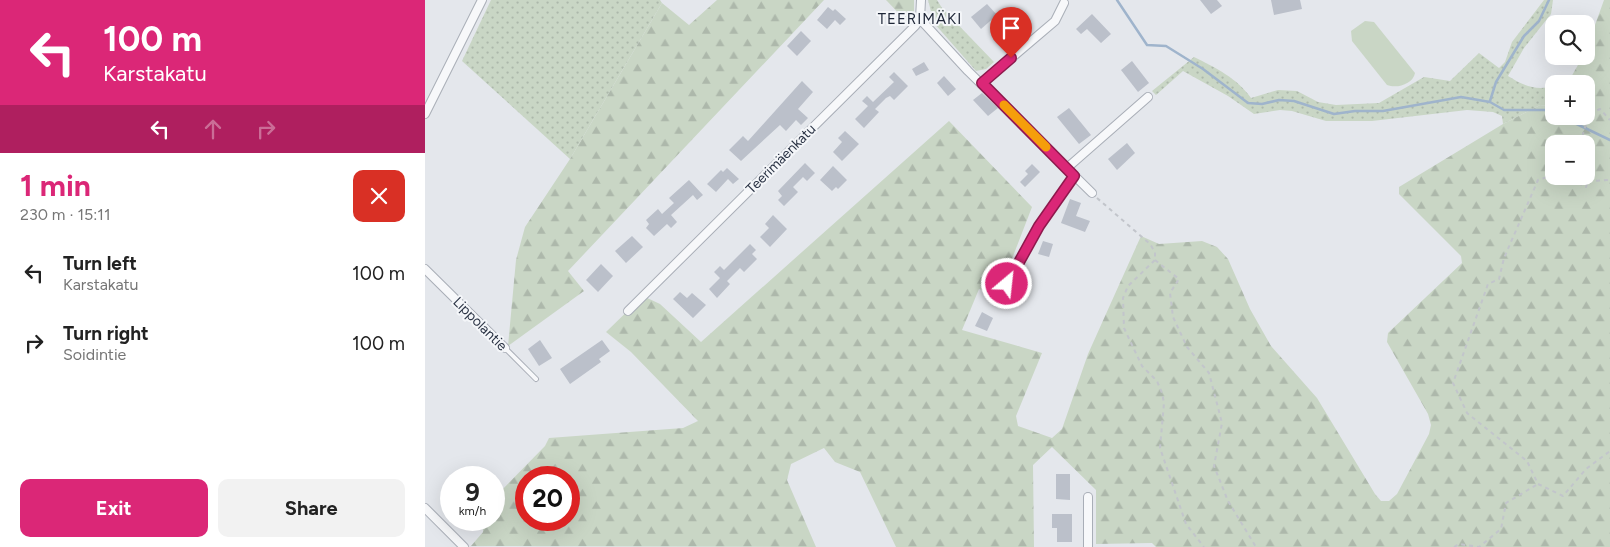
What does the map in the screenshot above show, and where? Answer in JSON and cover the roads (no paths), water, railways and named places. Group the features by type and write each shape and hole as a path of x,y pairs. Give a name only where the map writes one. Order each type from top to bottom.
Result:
{"street":[{"path":"425,114 481,0"},
{"path":"921,0 920,19 1092,193"},
{"path":"982,83 1055,21 1064,3"},
{"name":"Teerimäenkatu","path":"628,311 920,19"},
{"path":"1067,168 1148,97"},
{"name":"Lippolantie","path":"425,269 505,348"},
{"path":"1088,497 1088,547"},
{"path":"425,508 464,547"}],"lane":[{"path":"997,304 1039,226 1074,176"},
{"name":"Lippolantie","path":"505,348 536,378"}],"waterway":[{"path":"1117,0 1147,45 1166,46 1203,69 1248,103 1262,104 1279,100 1294,101 1334,114 1355,111 1383,111 1461,97 1490,102 1504,110 1545,110"},
{"path":"1490,101 1496,82 1524,36 1539,21 1549,0"},
{"path":"1579,125 1610,140"}],"district":[{"name":"TEERIMÄKI","path":"920,19"}]}
